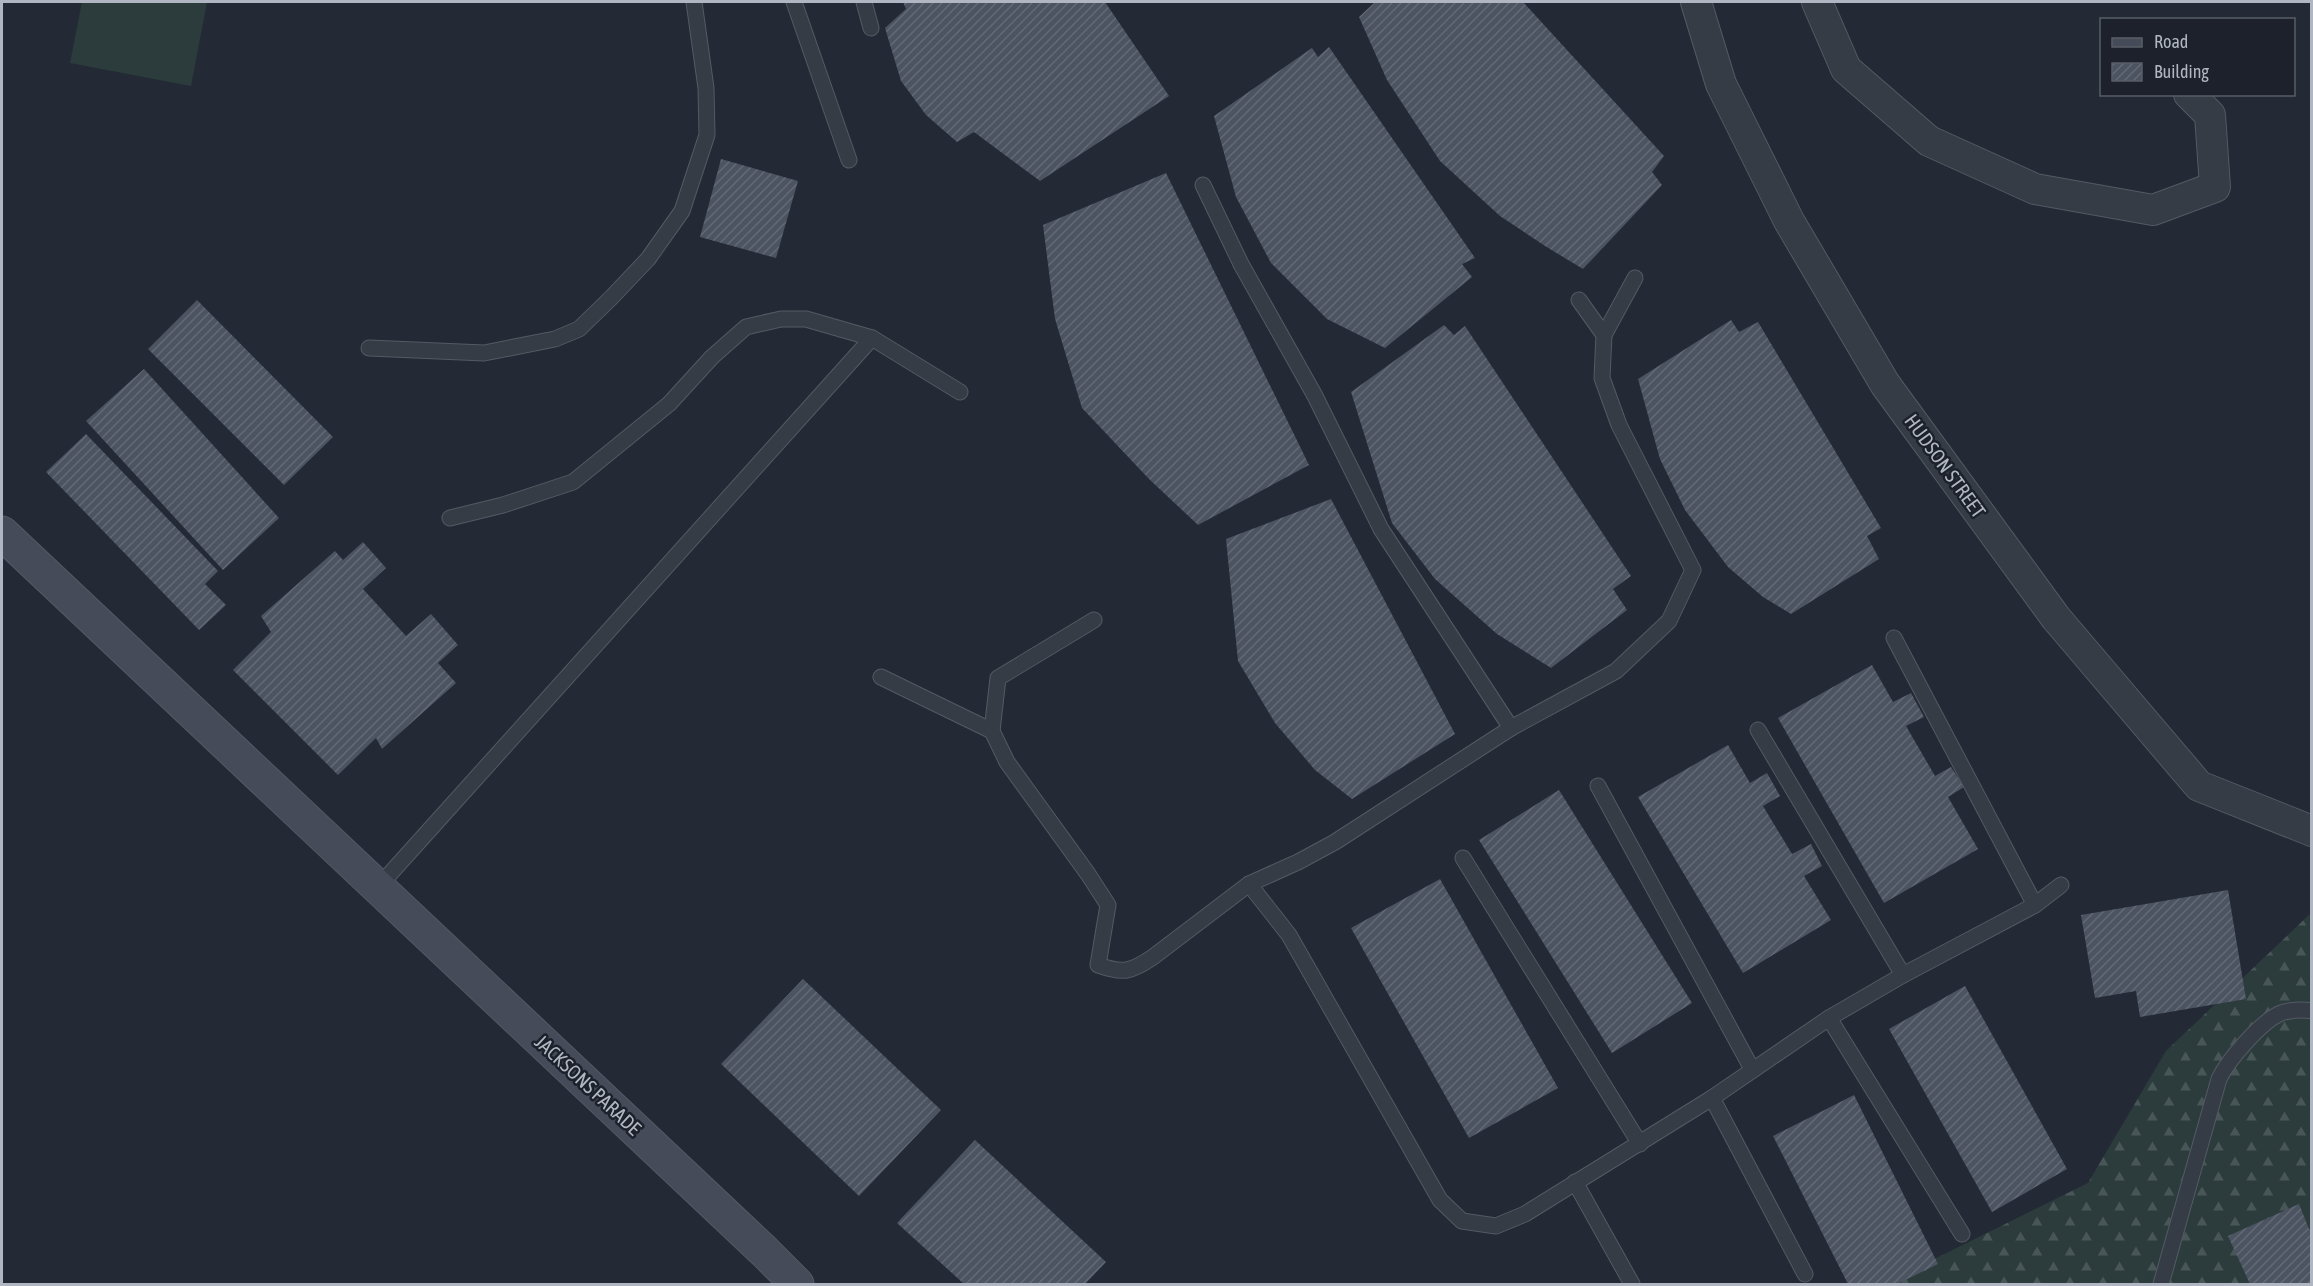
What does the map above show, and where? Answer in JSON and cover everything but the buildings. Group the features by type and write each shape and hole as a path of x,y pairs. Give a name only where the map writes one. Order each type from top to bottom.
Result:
{"street":[{"name":"HUDSON STREET","path":"1696,2 1721,84 1790,220 1861,343 1885,384 2056,618 2199,786 2312,831"},
{"path":"1817,2 1846,69 1929,141 2035,189 2153,210 2215,187 2210,116 2191,96"},
{"name":"JACKSONS PARADE","path":"2,533 765,1252 796,1284"}],"lane":[{"path":"369,348 484,353 546,341 579,329 648,259 682,211 707,135 706,88 694,2"},
{"path":"794,2 849,160"},
{"path":"864,2 871,28"},
{"path":"1203,185 1241,264 1315,396 1381,529 1511,729"},
{"path":"1094,620 998,678 992,731 1008,762 1108,905 1098,965 1122,972 1137,968 1249,884 1335,842 1511,729 1616,671 1669,621 1694,570 1618,426 1602,378 1604,335 1635,278"},
{"path":"1579,300 1604,335"},
{"path":"450,518 504,506 573,482 669,404 712,357 746,327 782,319 806,319 872,338 960,392"},
{"path":"378,886 872,338"},
{"path":"1894,638 2035,905"},
{"path":"881,677 992,731"},
{"path":"1758,730 1903,975"},
{"path":"1598,786 1752,1069"},
{"path":"1463,858 1640,1144"},
{"path":"1249,884 1289,935 1440,1200 1462,1221 1497,1226 1525,1214 1640,1144 1829,1018 1903,975 2035,905 2061,885"},
{"path":"2161,1284 2225,1066 2236,1051 2280,1014 2312,1011"},
{"path":"1829,1018 1962,1234"},
{"path":"1712,1098 1805,1274"},
{"path":"1575,1182 1632,1284"}],"green space":[{"path":"82,2 207,2 191,86 70,63"},
{"path":"2311,913 2311,1284 1884,1284 2088,1183 2166,1051"}]}
